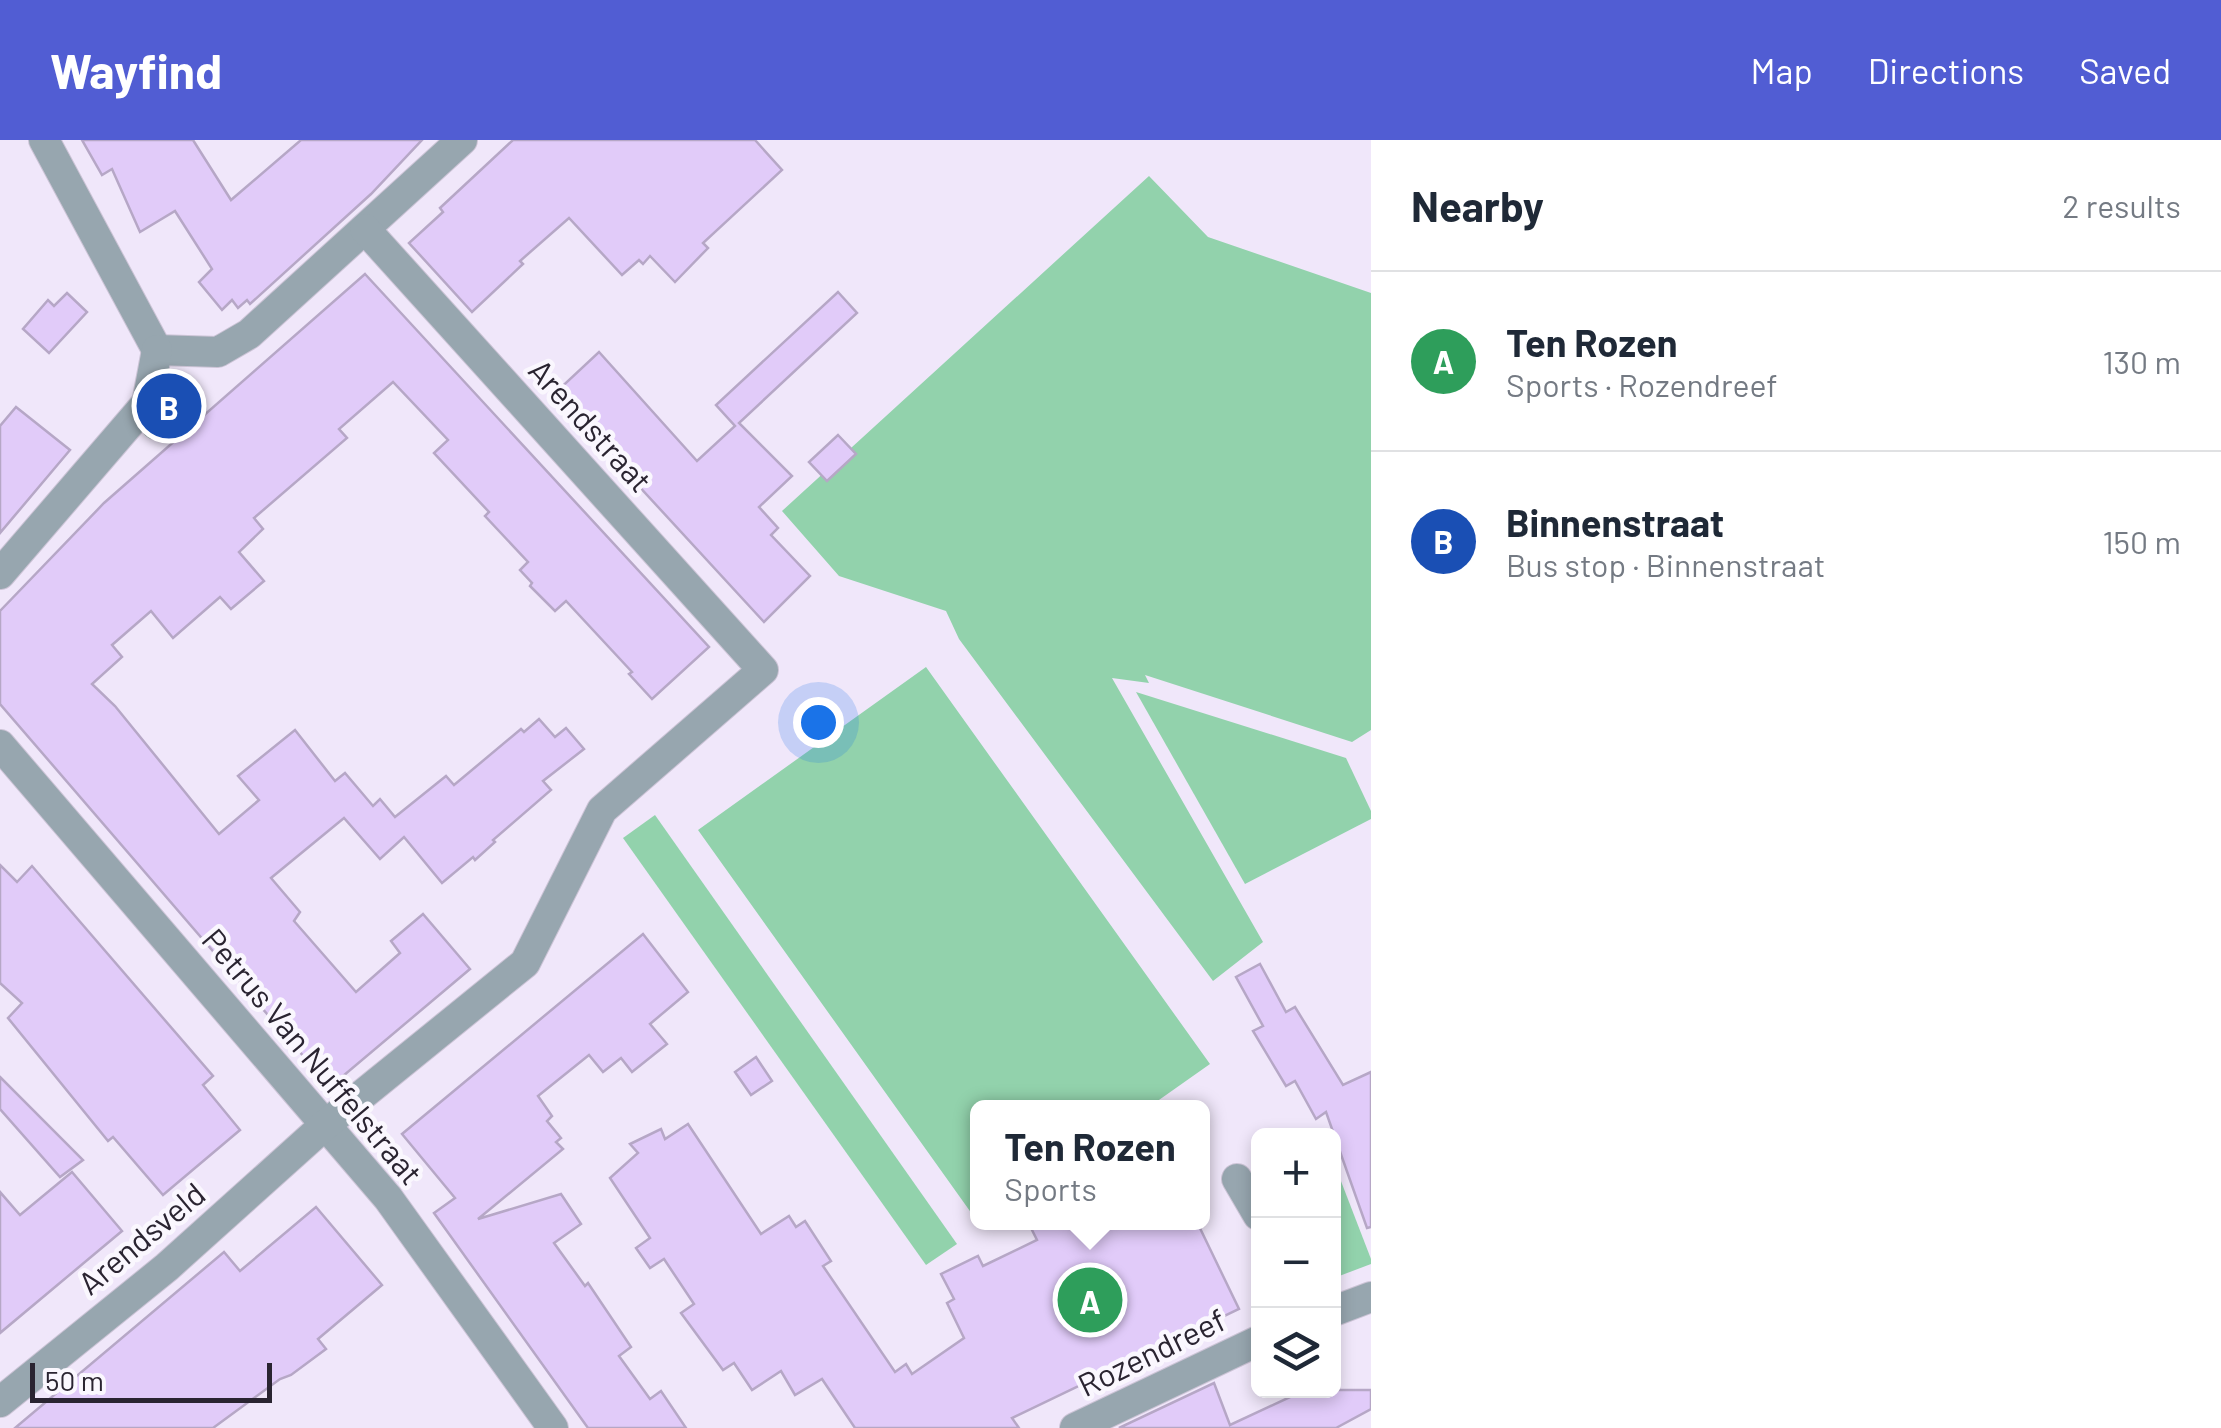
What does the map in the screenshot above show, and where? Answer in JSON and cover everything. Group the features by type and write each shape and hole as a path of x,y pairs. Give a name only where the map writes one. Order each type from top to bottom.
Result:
{"street":[{"path":"0,574 148,404 157,350 44,140"},
{"path":"157,350 218,352 250,334 462,140"},
{"name":"Arendstraat","path":"365,229 763,670"},
{"name":"Arendsveld","path":"0,1402 167,1267 325,1125 525,963 602,810 763,670"},
{"name":"Petrus Van Nuffelstraat","path":"0,745 388,1198 553,1428"},
{"path":"1237,1179 1251,1203"},
{"path":"1341,1309 1371,1298"},
{"name":"Rozendreef","path":"1075,1428 1251,1344"}],"green space":[{"path":"1149,176 1208,237 1371,293 1371,730 1352,742 1145,675 1149,683 1112,678 1263,942 1213,981 959,639 946,611 839,576 782,511"},
{"path":"926,667 1210,1064 1159,1100 970,1100 970,1211 698,830"},
{"path":"1136,692 1346,758 1371,811 1371,819 1245,884"},
{"path":"655,815 957,1244 926,1265 623,838"},
{"path":"1341,1181 1371,1259 1371,1264 1341,1275"}],"building":[{"path":"82,140 193,140 231,200 301,140 422,140 371,194 250,304 247,300 238,308 232,300 222,310 199,282 212,269 175,211 140,232 112,169 102,175"},
{"path":"513,140 755,140 782,170 703,243 708,248 675,282 650,256 622,275 569,218 520,261 523,264 472,312 409,243 443,212 440,208"},
{"path":"365,274 709,647 652,699 566,601 555,611 530,586 532,583 520,570 528,562 485,516 489,512 434,453 448,440 393,382 339,429 347,438 254,518 263,529 239,552 264,581 231,609 220,597 173,638 151,611 112,645 122,657 92,684 115,706 219,834 259,800 238,776 295,730 335,781 345,773 373,806 380,799 395,817 446,776 454,785 521,729 524,732 539,719 555,737 566,728 584,749 543,781 551,790 475,860 473,857 442,883 404,837 380,859 344,818 271,878 300,912 294,921 356,992 400,953 391,941 423,914 470,969 330,1087 0,704 0,611 104,503"},
{"path":"838,292 857,313 739,423 792,476 759,507 778,528 771,535 810,576 764,622 554,394 599,352 697,461 735,426 716,405"},
{"path":"67,293 87,312 49,353 23,329 48,300 54,306"},
{"path":"16,407 70,450 0,533 0,426"},
{"path":"838,435 856,454 827,481 809,462"},
{"path":"0,865 17,882 32,866 213,1076 203,1085 240,1130 163,1195 113,1137 108,1141 8,1018 22,1003 0,983"},
{"path":"643,934 688,992 650,1024 667,1044 632,1072 621,1058 603,1072 589,1055 538,1096 552,1116 547,1121 561,1138 556,1142 563,1149 478,1219 561,1194 581,1224 554,1243 585,1286 588,1283 631,1347 619,1356 650,1399 661,1391 686,1428 588,1428 434,1213 455,1198 402,1134"},
{"path":"1260,964 1286,1012 1295,1007 1343,1085 1371,1072 1371,1227 1367,1228 1341,1154 1341,1128 1332,1128 1326,1112 1316,1119 1295,1081 1286,1086 1253,1031 1263,1026 1236,977"},
{"path":"756,1057 772,1081 751,1095 735,1072"},
{"path":"0,1077 83,1160 60,1177 0,1109"},
{"path":"688,1124 761,1234 789,1216 796,1227 805,1221 831,1261 823,1266 895,1372 906,1364 912,1374 964,1338 947,1303 954,1299 941,1274 978,1256 983,1266 1037,1240 1032,1230 1201,1230 1239,1309 1012,1418 1019,1428 855,1428 822,1379 795,1395 781,1371 752,1390 734,1363 723,1370 681,1313 694,1304 664,1259 650,1268 636,1248 650,1238 610,1178 638,1153 630,1144 661,1129 665,1139"},
{"path":"72,1172 122,1231 0,1333 0,1192 20,1215"},
{"path":"316,1207 382,1285 318,1339 326,1349 291,1375 213,1428 15,1428 224,1252 240,1271"},
{"path":"1214,1383 1230,1425 1288,1398 1341,1398 1341,1390 1371,1390 1371,1409 1336,1428 1119,1428"}],"place":[{"name":"Binnenstraat","path":"169,406"},
{"name":"Ten Rozen","path":"1090,1300"}]}
